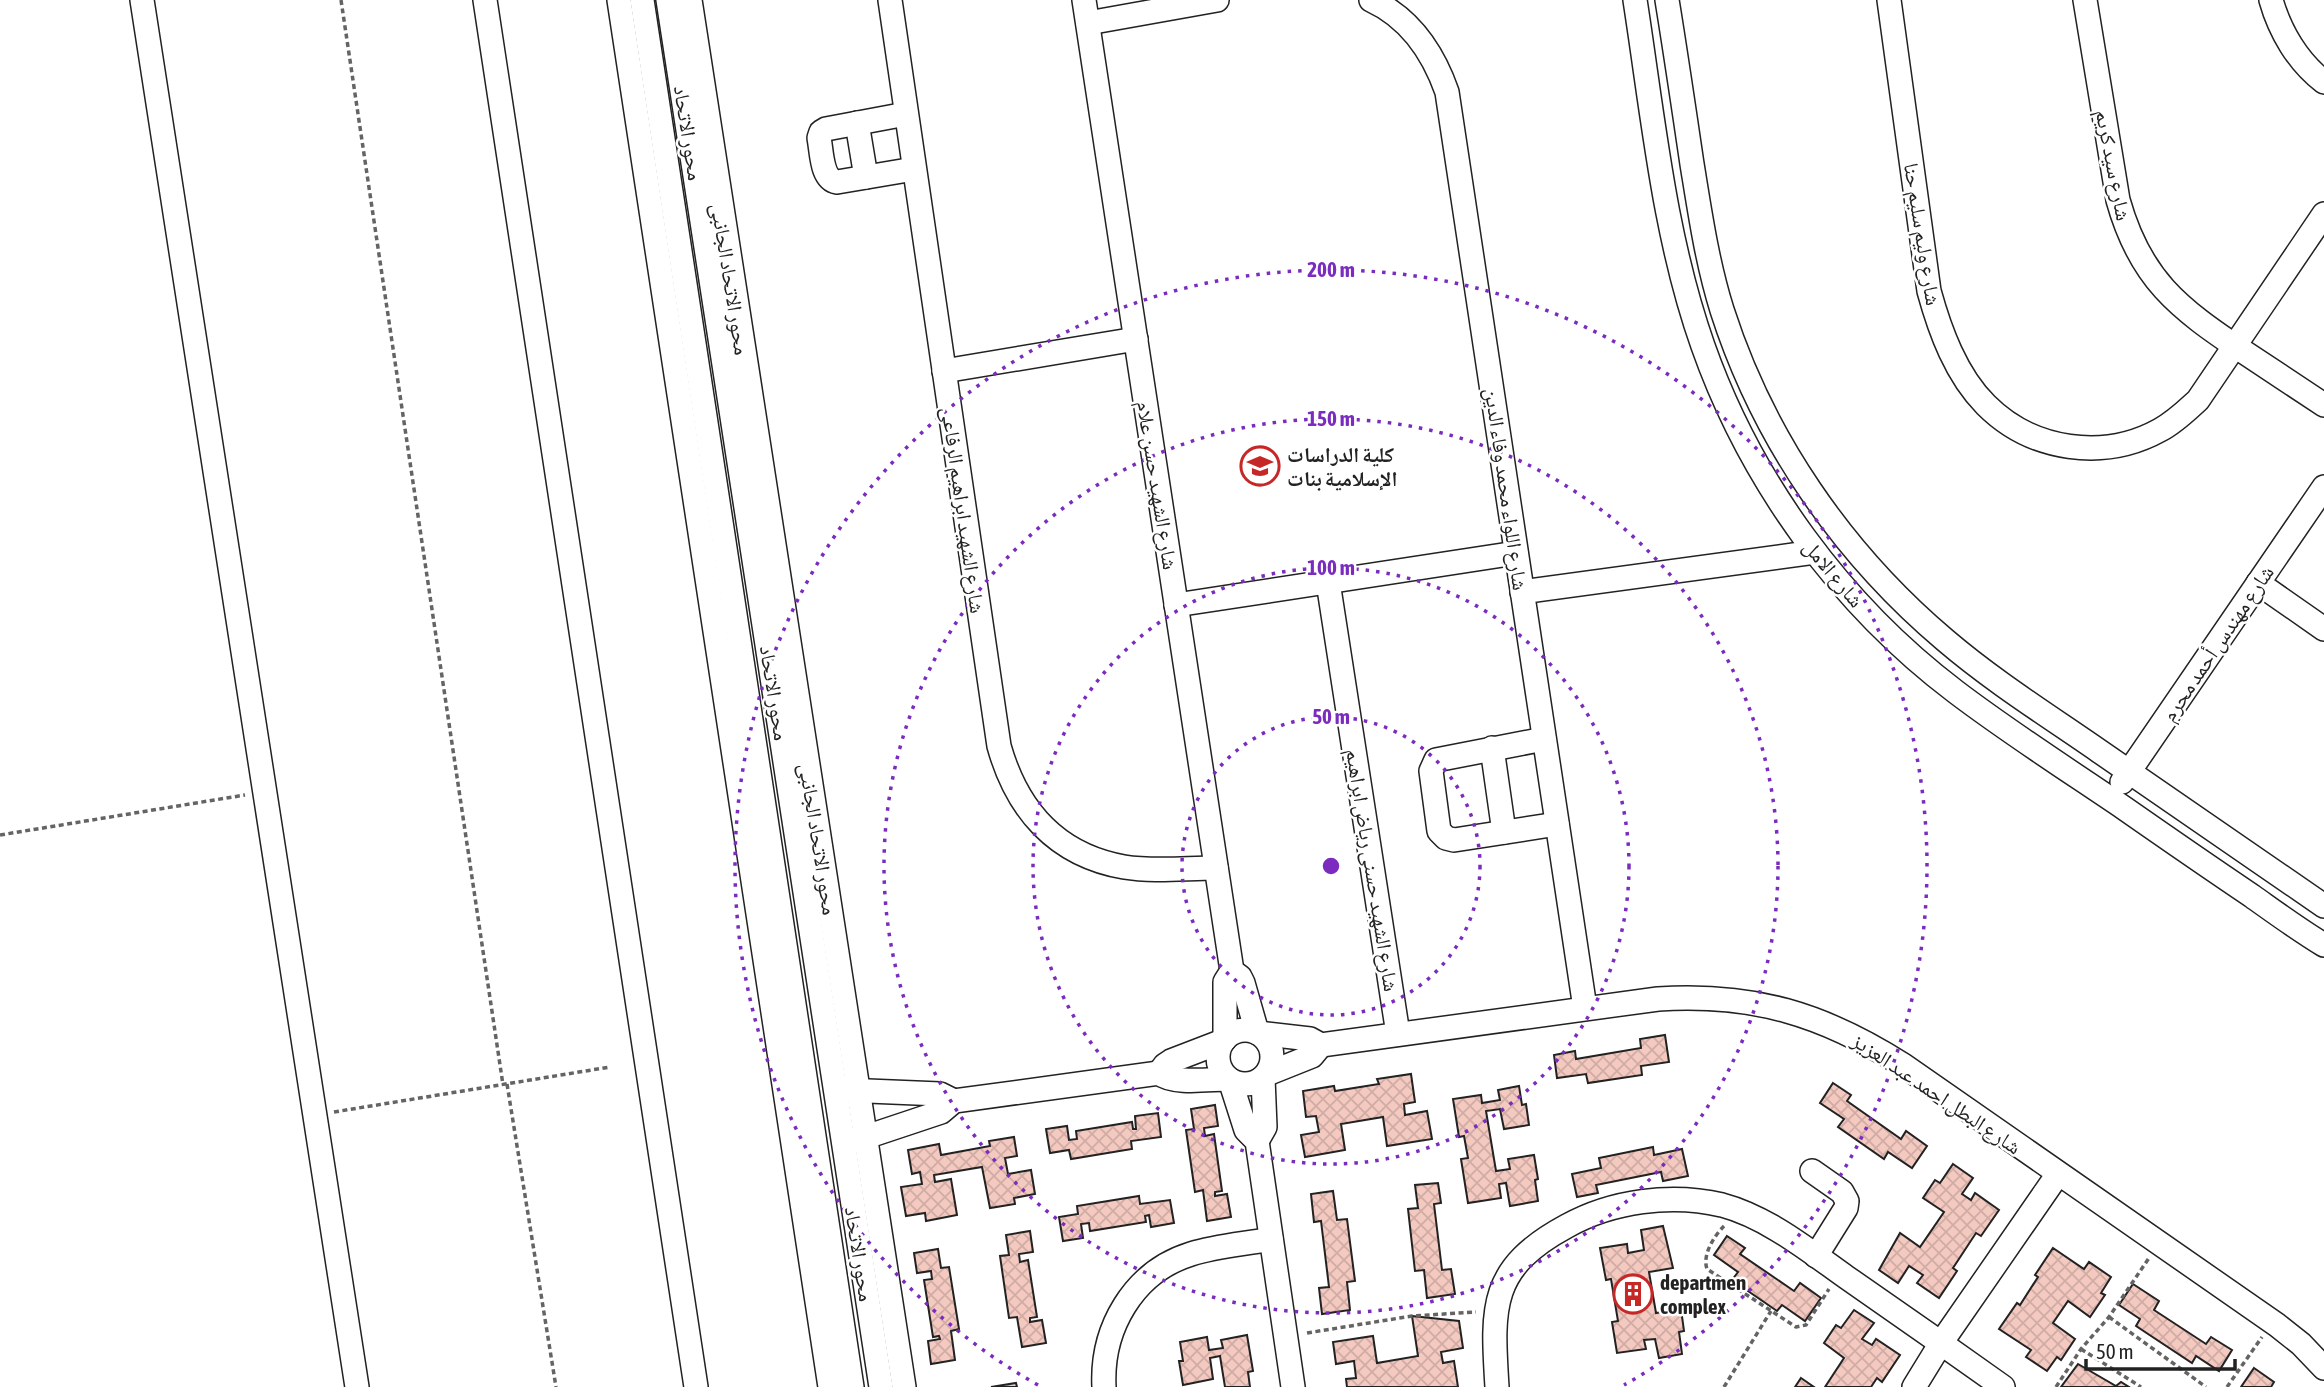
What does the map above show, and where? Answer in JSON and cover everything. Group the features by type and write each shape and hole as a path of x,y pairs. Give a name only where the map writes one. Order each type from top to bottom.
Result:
{"street":[{"path":"142,0 357,1387"},
{"path":"485,0 696,1387"},
{"path":"619,0 830,1387"},
{"name":"محور الاتحاد","path":"642,0 852,1387"},
{"name":"محور الاتحاد","path":"668,0 847,1090"},
{"name":"محور الاتحاد الجانبى","path":"690,0 854,1141 904,1387"},
{"name":"شارع الشهيد ابراهيم الرفاعى","path":"890,0 999,746 1006,772 1018,796 1034,817 1053,836 1075,850 1100,861 1125,867 1216,867"},
{"path":"1086,11 1217,0"},
{"name":"شارع اللواء محمد وفاء الدين","path":"1371,0 1399,17 1415,33 1434,61 1447,92 1584,1008"},
{"name":"شارع الامل","path":"1635,0 1673,239 1692,313 1713,374 1734,421 1771,489 1815,552 1867,613 1926,668 1968,701 2324,945"},
{"name":"شارع الامل","path":"1667,0 1711,272 1736,349 1752,386 1789,457 1834,524 1886,586 1977,666 2324,906"},
{"name":"شارع وليم سليم حنا","path":"1889,0 1929,290 1936,316 1956,363 1985,404 2013,426 2045,442 2092,449 2116,446 2139,440 2180,416 2198,400 2324,214"},
{"name":"شارع سيد كريم","path":"2085,0 2118,200 2131,240 2141,258 2165,292 2197,320 2324,405"},
{"path":"2271,0 2288,41 2308,68 2324,82"},
{"name":"شارع الشهيد حسن علام","path":"1086,11 1232,971 1243,983 1258,1032"},
{"path":"906,114 826,129 821,132 820,138 828,178 837,181 914,169"},
{"path":"857,123 866,177"},
{"path":"944,371 1136,339"},
{"name":"شارع مهندس أحمد محرم","path":"2110,799 2324,487"},
{"path":"1522,592 1815,552"},
{"path":"1176,605 1516,554"},
{"name":"شارع الشهيد حسنى رياض ابراهيم","path":"1328,582 1398,1034"},
{"path":"2258,583 2324,629"},
{"path":"1544,738 1436,760 1431,767 1439,831 1446,838 1454,840 1557,824"},
{"path":"1492,748 1504,832"},
{"name":"شارع الشهيد حسن علام","path":"1224,1040 1225,985 1232,971"},
{"name":"شارع البطل احمد عبد العزيز","path":"1258,1032 1310,1039 1321,1045 1584,1008 1694,996 1743,1001 1804,1015 1839,1028 1872,1045 2273,1322 2301,1344 2324,1368"},
{"path":"817,1149 854,1141 941,1112 954,1101 1159,1073 1171,1061 1224,1040 1243,1029 1258,1032 1272,1051 1273,1059 1265,1076 1258,1082 1244,1085 1229,1079 1174,1080 1159,1073"},
{"path":"1224,1040 1218,1054 1220,1068 1229,1079 1246,1130 1257,1141 1293,1387"},
{"name":"شارع البطل احمد عبد العزيز","path":"1265,1076 1311,1056 1321,1045"},
{"path":"1257,1141 1265,1127 1265,1076"},
{"path":"809,1097 847,1090 940,1094 954,1101"},
{"name":"محور الاتحاد","path":"854,1141 881,1387"},
{"path":"1812,1171 1842,1192 1847,1201 1846,1208 1816,1256"},
{"path":"1914,1387 1941,1343 2058,1174"},
{"path":"1497,1387 1494,1329 1496,1311 1499,1295 1519,1260 1552,1234 1591,1214 1633,1203 1676,1200 1721,1205 1766,1224 2003,1387"},
{"path":"1104,1387 1103,1367 1107,1342 1116,1318 1130,1297 1147,1279 1168,1264 1191,1254 1271,1239"}],"path":[{"path":"341,0 505,1084 556,1387"},
{"path":"0,835 265,792"},
{"path":"314,1115 610,1067"},
{"path":"1742,1212 1717,1233 1705,1265 1710,1272 1796,1327 1803,1327 1808,1322 1839,1272"},
{"path":"2056,1387 2081,1349 2109,1317 2159,1243"},
{"path":"1285,1336 1412,1316 1496,1311"},
{"path":"1724,1387 1771,1311"},
{"path":"2109,1317 2206,1387"},
{"path":"2227,1387 2273,1322"},
{"path":"2081,1349 2141,1387"}],"building":[{"path":"1665,1035 1669,1062 1641,1066 1642,1075 1588,1083 1586,1074 1557,1078 1554,1055 1575,1051 1576,1059 1641,1048 1640,1039"},
{"path":"1411,1074 1415,1102 1404,1104 1405,1115 1427,1111 1432,1139 1387,1146 1383,1117 1341,1124 1345,1150 1305,1157 1301,1135 1319,1132 1316,1116 1306,1117 1303,1091 1334,1086 1335,1091 1379,1084 1377,1079"},
{"path":"1833,1083 1851,1095 1847,1101 1901,1139 1906,1131 1927,1146 1912,1168 1888,1152 1884,1159 1838,1127 1844,1119 1820,1103"},
{"path":"1519,1086 1522,1105 1526,1104 1529,1125 1504,1129 1500,1109 1486,1111 1496,1171 1510,1169 1508,1159 1534,1155 1538,1201 1510,1206 1506,1183 1499,1184 1501,1198 1468,1203 1461,1159 1468,1158 1464,1136 1459,1137 1453,1099 1481,1095 1482,1103 1500,1100 1498,1090"},
{"path":"1215,1105 1218,1126 1204,1128 1205,1136 1214,1134 1222,1191 1215,1192 1215,1196 1227,1194 1231,1217 1207,1221 1203,1190 1195,1192 1186,1130 1194,1129 1191,1109"},
{"path":"1158,1113 1161,1137 1131,1141 1132,1149 1071,1159 1069,1150 1050,1153 1046,1129 1067,1126 1069,1140 1077,1139 1076,1131 1132,1122 1133,1129 1136,1129 1135,1116"},
{"path":"1014,1137 1017,1156 1005,1158 1008,1174 1031,1170 1035,1194 1014,1198 1015,1204 990,1208 982,1167 934,1175 935,1182 951,1179 957,1215 926,1221 925,1213 906,1216 901,1187 922,1184 920,1172 912,1174 908,1150 939,1144 941,1155 990,1146 989,1141"},
{"path":"1653,1147 1654,1155 1682,1149 1688,1176 1663,1181 1661,1172 1596,1185 1598,1193 1577,1197 1572,1174 1601,1168 1599,1158"},
{"path":"1953,1164 1973,1178 1962,1194 1971,1200 1975,1193 1999,1210 1981,1236 1976,1233 1953,1268 1957,1271 1939,1298 1917,1283 1923,1275 1909,1266 1898,1283 1879,1270 1900,1233 1920,1247 1944,1212 1923,1198 1935,1180 1940,1183"},
{"path":"1438,1183 1441,1203 1434,1204 1442,1270 1451,1269 1455,1294 1427,1298 1424,1270 1415,1271 1408,1209 1418,1208 1415,1185"},
{"path":"1333,1191 1337,1220 1347,1219 1355,1281 1347,1282 1350,1310 1322,1314 1319,1288 1329,1287 1321,1221 1314,1222 1311,1194"},
{"path":"1139,1196 1140,1204 1170,1200 1174,1223 1151,1227 1149,1215 1145,1216 1146,1222 1090,1231 1089,1223 1081,1224 1083,1238 1063,1241 1059,1217 1078,1214 1077,1206"},
{"name":"departmen complex","path":"1663,1226 1673,1268 1649,1272 1656,1313 1681,1309 1684,1331 1679,1332 1682,1354 1659,1358 1655,1339 1644,1340 1646,1349 1617,1353 1612,1322 1618,1321 1611,1279 1606,1280 1600,1248 1627,1244 1628,1253 1644,1250 1641,1230"},
{"path":"1030,1231 1033,1252 1019,1254 1020,1262 1028,1260 1037,1317 1030,1318 1030,1322 1042,1320 1046,1343 1022,1347 1017,1317 1009,1318 1000,1256 1009,1255 1006,1235"},
{"path":"1727,1236 1745,1248 1740,1254 1794,1291 1800,1283 1821,1298 1805,1321 1782,1305 1777,1311 1732,1280 1738,1272 1714,1255"},
{"path":"2053,1248 2084,1269 2089,1262 2111,1277 2101,1293 2105,1295 2090,1317 2068,1301 2053,1323 2075,1339 2061,1360 2057,1357 2047,1371 2026,1357 2031,1350 1999,1329 2017,1303 2020,1305"},
{"path":"938,1249 941,1268 949,1267 959,1329 951,1331 955,1360 931,1364 928,1341 940,1339 939,1336 933,1337 924,1280 932,1279 931,1271 917,1273 914,1253"},
{"path":"2133,1284 2159,1301 2154,1310 2206,1344 2211,1337 2232,1350 2219,1371 2196,1356 2192,1363 2136,1326 2140,1319 2119,1305"},
{"path":"1854,1310 1874,1323 1862,1339 1872,1345 1876,1339 1900,1355 1882,1382 1877,1378 1871,1387 1825,1387 1844,1358 1824,1343 1836,1325 1841,1328"},
{"path":"1412,1316 1459,1321 1463,1348 1441,1352 1443,1363 1454,1361 1458,1387 1347,1387 1346,1379 1356,1378 1354,1361 1336,1364 1333,1342 1373,1336 1377,1363 1418,1356"},
{"path":"1247,1335 1253,1371 1248,1372 1250,1387 1225,1387 1220,1356 1210,1358 1213,1379 1183,1385 1179,1361 1183,1361 1180,1342 1207,1337 1209,1350 1223,1348 1221,1340"},
{"path":"2078,1364 2116,1386 2121,1382 2129,1387 2061,1387"},
{"path":"2254,1368 2274,1382 2271,1387 2241,1387"},
{"path":"1801,1378 1814,1387 1795,1387"},
{"path":"1016,1383 1017,1387 991,1387"}],"place":[{"name":"كلية الدراسات الإسلامية بنات","path":"1260,466"},
{"name":"departmen complex","path":"1633,1294"}]}
